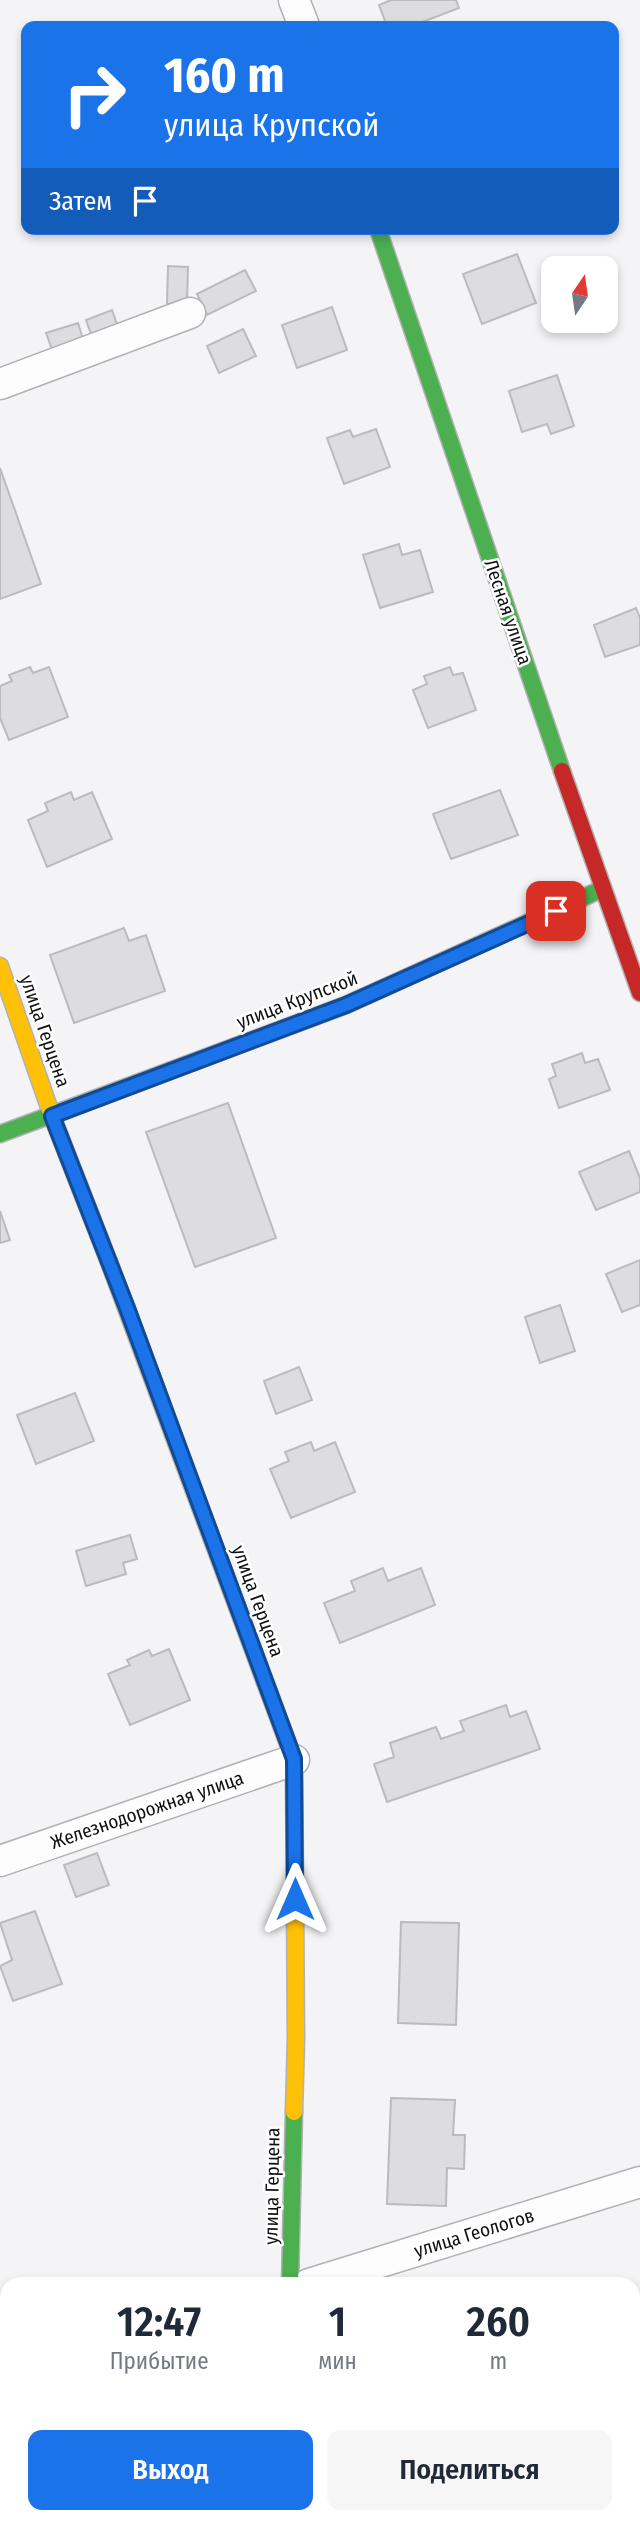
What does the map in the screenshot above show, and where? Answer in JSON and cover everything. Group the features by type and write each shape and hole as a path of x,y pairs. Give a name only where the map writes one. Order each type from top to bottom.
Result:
{"street":[{"path":"294,0 301,21"},
{"name":"Лесная улица","path":"380,235 602,890 640,993"},
{"path":"0,384 190,313"},
{"name":"улица Крупской","path":"0,1134 346,1005 602,890"},
{"name":"улица Герцена","path":"0,966 52,1116 127,1308 294,1759 296,2039 290,2277"},
{"name":"Железнодорожная улица","path":"0,1861 294,1759"},
{"name":"улица Геологов","path":"332,2277 640,2182"}],"building":[{"path":"391,0 456,0 459,8 425,21 385,21 379,5"},
{"path":"517,254 536,303 482,324 463,274"},
{"path":"168,266 188,267 187,304 167,304"},
{"path":"245,270 256,291 207,315 197,294"},
{"path":"332,307 347,350 297,368 282,325"},
{"path":"112,310 118,327 92,337 86,320"},
{"path":"78,323 84,342 53,352 46,333"},
{"path":"243,329 256,356 219,373 207,346"},
{"path":"557,375 574,426 551,434 547,424 522,432 509,391"},
{"path":"376,429 390,467 344,484 327,438 350,430 353,437"},
{"path":"0,468 41,584 0,599"},
{"path":"399,544 402,555 420,550 433,592 380,608 363,555"},
{"path":"636,608 640,618 640,645 605,657 594,625"},
{"path":"30,667 33,673 49,667 68,717 9,740 0,718 0,686 12,681 9,675"},
{"path":"450,667 453,675 463,673 476,710 428,728 413,690 427,684 424,676"},
{"path":"500,790 518,835 451,859 433,814"},
{"path":"71,792 74,800 92,792 112,839 47,867 28,820 48,811 45,803"},
{"path":"124,928 129,941 146,935 165,991 74,1023 50,955"},
{"path":"582,1053 585,1063 598,1059 610,1090 559,1108 549,1079 556,1076 552,1064"},
{"path":"228,1103 276,1238 195,1267 146,1132"},
{"path":"629,1151 640,1178 640,1192 596,1210 579,1172"},
{"path":"0,1211 10,1240 0,1243"},
{"path":"640,1260 640,1305 622,1312 606,1274"},
{"path":"560,1305 575,1351 540,1363 525,1317"},
{"path":"299,1367 312,1400 276,1414 264,1381"},
{"path":"75,1393 94,1441 36,1464 17,1415"},
{"path":"311,1442 314,1451 335,1442 355,1492 291,1518 270,1469 289,1461 285,1452"},
{"path":"130,1535 137,1559 123,1563 126,1574 86,1586 76,1551"},
{"path":"383,1568 388,1581 421,1568 435,1605 340,1643 324,1603 355,1591 351,1581"},
{"path":"169,1649 190,1700 130,1725 108,1674 130,1665 127,1660 149,1650 152,1656"},
{"path":"506,1705 510,1717 526,1711 540,1749 387,1802 374,1764 394,1757 390,1743 436,1727 441,1739 464,1731 460,1721"},
{"path":"97,1853 109,1885 76,1897 64,1865"},
{"path":"35,1911 62,1984 13,2001 0,1966 12,1960 0,1923"},
{"path":"401,1922 459,1923 456,2025 398,2023"},
{"path":"391,2098 455,2100 453,2135 465,2135 464,2169 447,2168 446,2206 387,2204"}],"traffic: fast":[{"path":"380,235 562,771"},
{"path":"0,1134 346,1005 602,889"},
{"path":"109,1262 265,1682"},
{"path":"290,2277 294,2112"}],"traffic: slow":[{"path":"0,966 52,1116 109,1262"},
{"path":"265,1682 294,1760 294,2112"}],"traffic: jam":[{"path":"562,771 640,993"}],"route":[{"path":"295,1899 294,1759 127,1308 52,1116 346,1005 556,911"}]}
